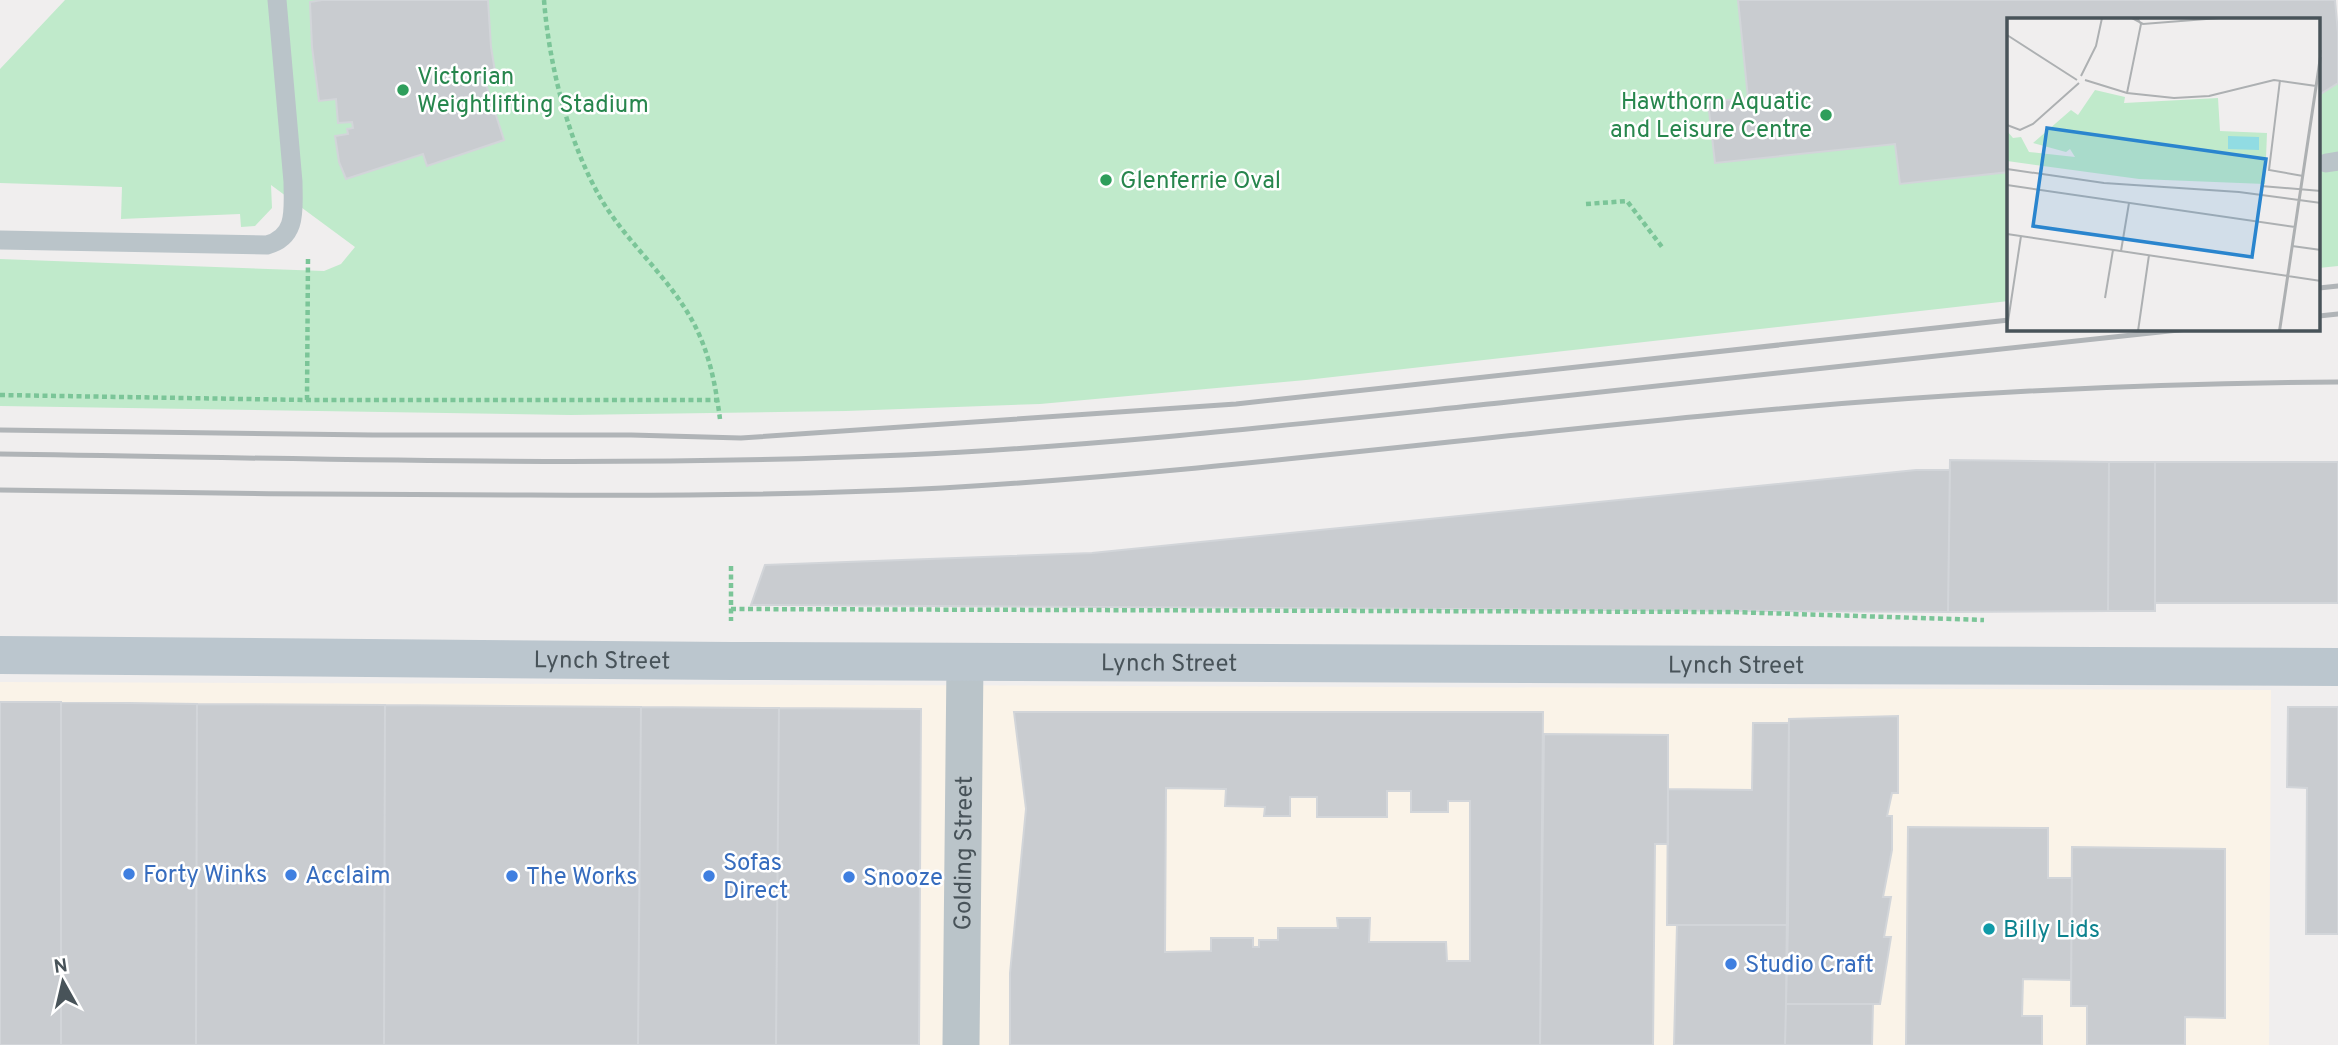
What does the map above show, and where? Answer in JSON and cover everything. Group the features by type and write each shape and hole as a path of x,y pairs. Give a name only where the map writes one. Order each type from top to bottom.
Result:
{"street":[{"name":"Lynch Street","path":"0,655 732,661 2338,667"},
{"name":"Golding Street","path":"961,1045 965,662"}],"lane":[{"path":"0,240 267,245 278,242 290,227 293,183 277,0"}],"path":[{"path":"544,0 546,30 555,77 573,136 600,198 634,246 673,291 697,329 710,360 720,419"},
{"path":"1586,204 1627,201 1662,247"},
{"path":"290,227 308,260 307,400"},
{"path":"0,395 307,400 717,400"},
{"path":"731,566 732,661"},
{"path":"731,609 1731,612 1989,620"}],"shaded area":[{"path":"0,682 2271,690 2269,1045 0,1045"}],"green space":[{"path":"65,0 2334,0 2338,33 2338,266 2320,268 2320,18 2007,18 2007,301 1306,380 1040,404 846,411 571,415 0,406 0,259 324,271 341,264 355,247 271,185 272,208 255,226 241,227 240,214 121,219 122,187 0,183 0,69"}],"building":[{"name":"Victorian Weightlifting Stadium","path":"488,0 496,78 485,81 504,140 427,166 423,154 346,179 339,162 335,136 348,134 347,129 353,128 352,122 338,123 336,99 319,101 310,2"},
{"path":"1738,0 2335,0 2338,83 2320,94 2320,18 2007,18 2007,172 1900,184 1895,144 1715,163 1708,102 1748,98"},
{"path":"1950,460 2109,462 2108,611 1948,612"},
{"path":"2109,462 2155,462 2155,611 2108,611"},
{"path":"2155,462 2338,462 2338,603 2155,603"},
{"path":"1916,470 1950,470 1948,612 751,605 765,565 1092,553"},
{"path":"0,702 61,702 61,1045 0,1045"},
{"name":"Forty Winks","path":"61,702 197,704 196,1045 61,1045"},
{"name":"Acclaim","path":"197,704 385,705 384,1045 196,1045"},
{"name":"The Works","path":"385,705 641,707 638,1045 384,1045"},
{"name":"Sofas Direct","path":"641,707 779,708 776,1045 638,1045"},
{"path":"2288,707 2338,707 2338,934 2306,934 2307,788 2287,787"},
{"name":"Snooze","path":"779,708 921,709 919,1045 776,1045"},
{"path":"1014,712 1543,712 1540,1045 1010,1045 1010,973 1026,809","holes":["1166,788 1226,789 1225,806 1265,807 1264,816 1290,816 1290,797 1317,797 1317,817 1387,817 1387,791 1411,791 1411,812 1448,812 1448,801 1470,801 1470,961 1447,961 1446,942 1369,942 1370,918 1337,918 1338,928 1278,928 1278,940 1259,940 1259,947 1253,947 1253,938 1211,938 1211,951 1165,952"]},
{"path":"1898,716 1898,793 1892,793 1887,816 1892,816 1892,850 1883,897 1891,897 1884,937 1891,937 1880,1004 1786,1004 1789,719"},
{"path":"1753,723 1789,723 1788,925 1667,925 1668,789 1752,790"},
{"path":"1544,734 1668,735 1668,844 1655,844 1653,1045 1540,1045"},
{"name":"Billy Lids","path":"1908,827 2048,828 2048,878 2072,878 2071,980 2023,979 2022,1016 2042,1016 2042,1045 1906,1045"},
{"path":"2072,847 2225,849 2225,1018 2185,1017 2185,1045 2087,1045 2087,1006 2071,1006"},
{"name":"Studio Craft","path":"1677,925 1788,925 1785,1045 1674,1045"},
{"path":"1786,1004 1873,1004 1872,1045 1785,1045"}],"railway":[{"path":"2320,288 2338,286"},
{"path":"2320,316 2338,314"},
{"path":"0,430 741,438 1236,404 2007,320"},
{"path":"0,454 339,460 678,461 980,451 1282,426 2169,331"},
{"path":"0,490 633,495 788,494 942,488 1132,474 1862,402 2100,388 2338,382"}],"place":[{"name":"Victorian Weightlifting Stadium","path":"403,90"},
{"name":"Hawthorn Aquatic and Leisure Centre","path":"1826,115"},
{"name":"Glenferrie Oval","path":"1106,180"},
{"name":"Forty Winks","path":"129,874"},
{"name":"Acclaim","path":"291,875"},
{"name":"The Works","path":"512,876"},
{"name":"Sofas Direct","path":"709,876"},
{"name":"Snooze","path":"849,877"},
{"name":"Billy Lids","path":"1989,929"},
{"name":"Studio Craft","path":"1731,964"}]}
